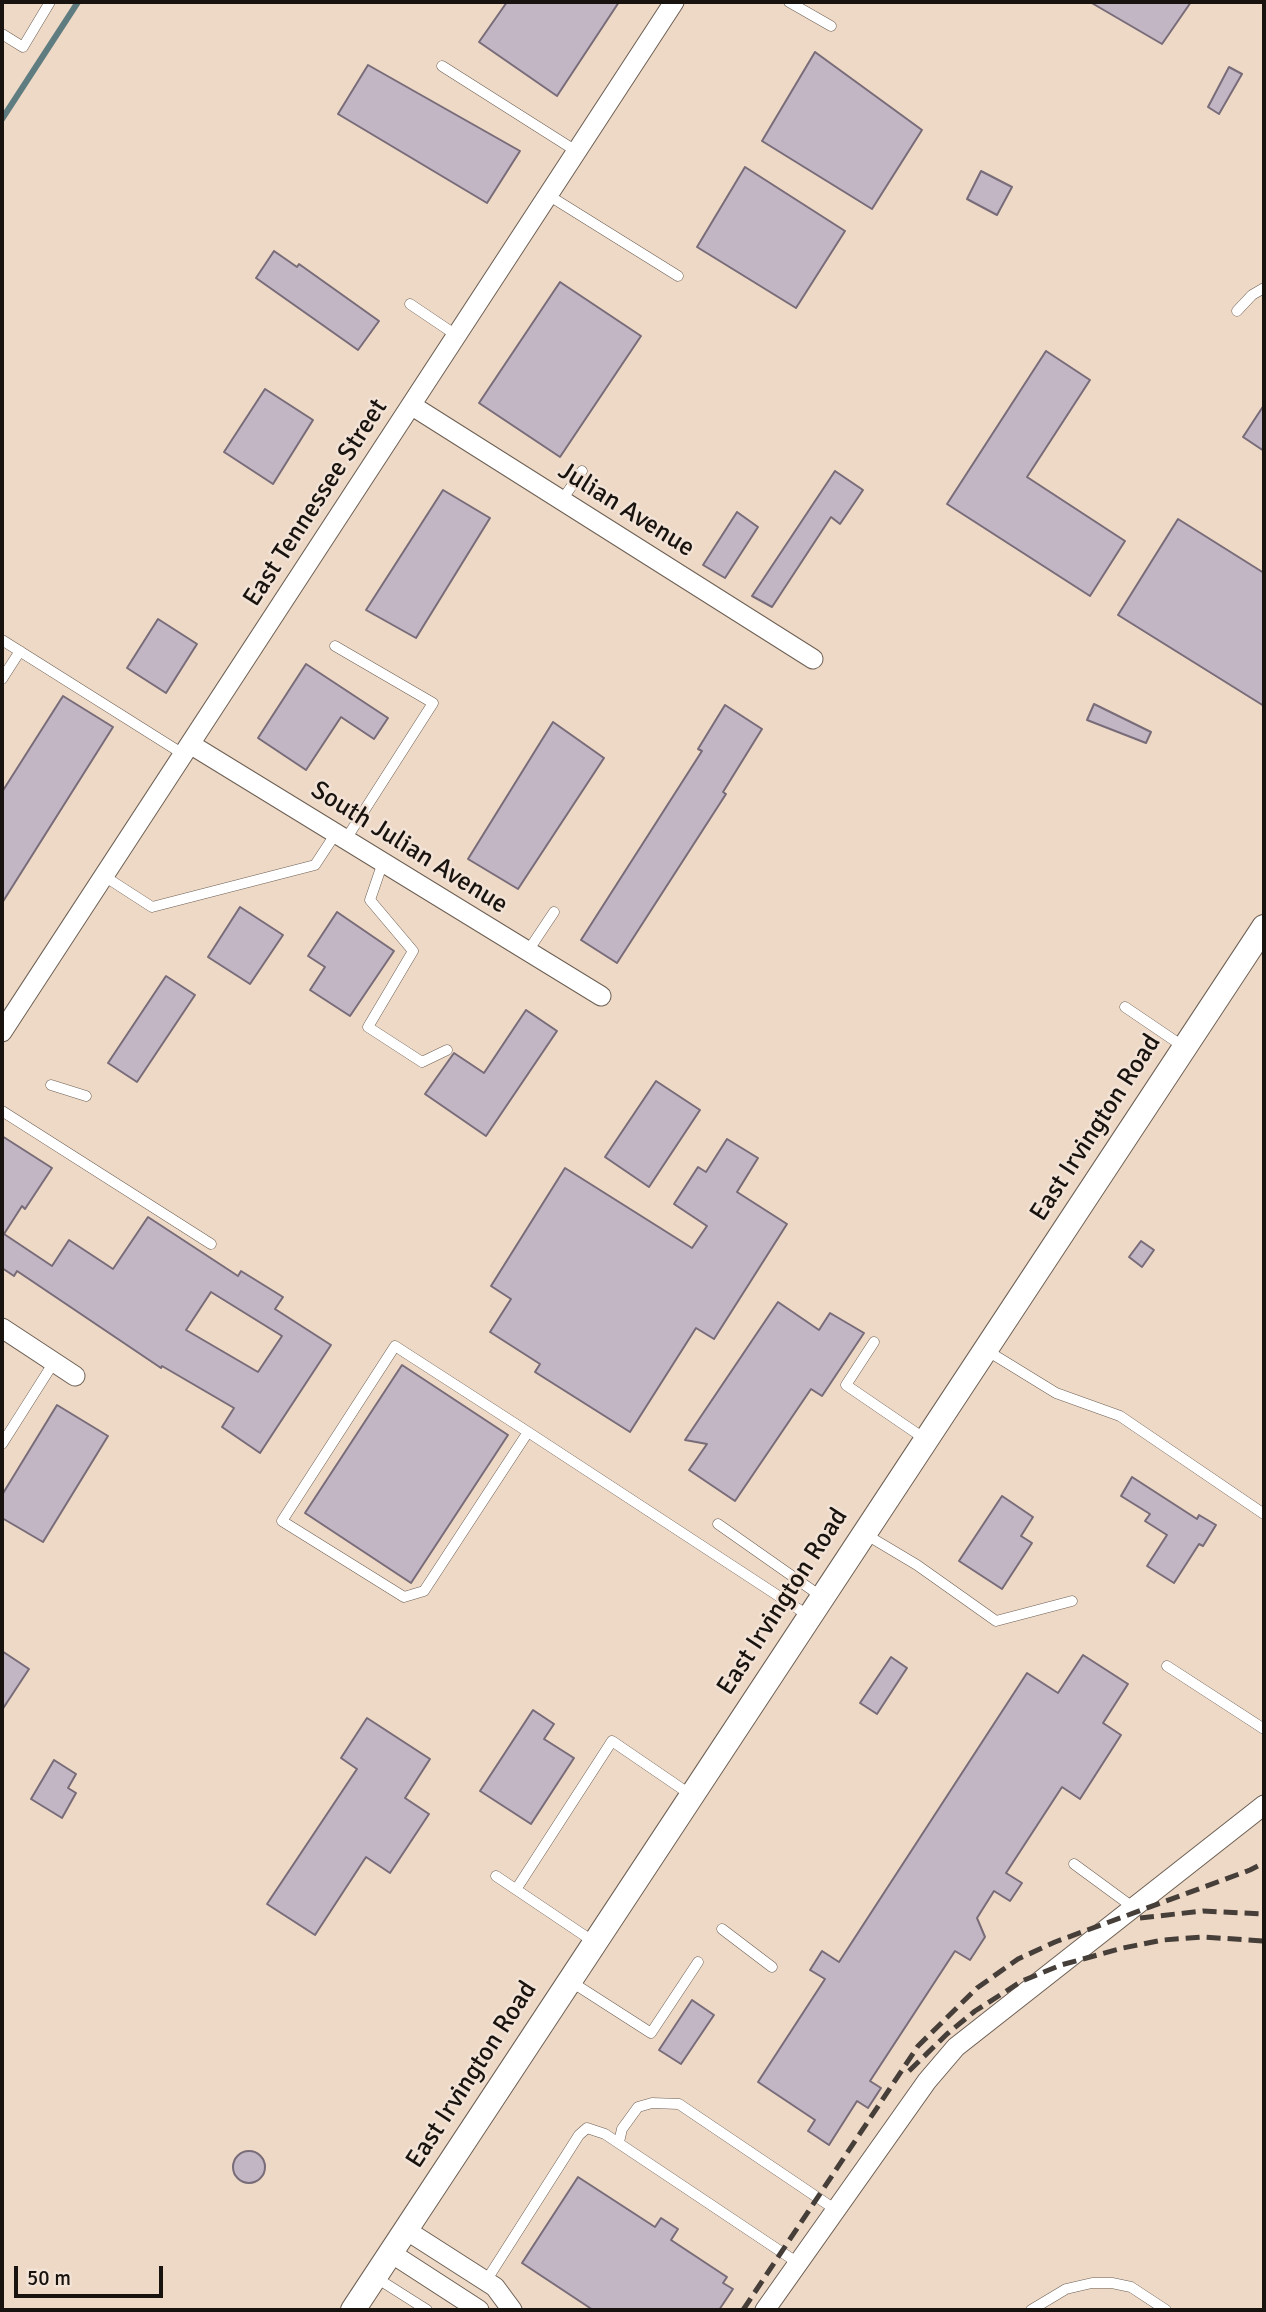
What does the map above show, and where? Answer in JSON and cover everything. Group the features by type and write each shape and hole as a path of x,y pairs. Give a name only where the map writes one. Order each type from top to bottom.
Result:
{"street":[{"name":"East Tennessee Street","path":"2,1032 674,2"},
{"name":"Julian Avenue","path":"411,405 813,659"},
{"name":"South Julian Avenue","path":"187,749 341,836 601,996"},
{"name":"East Irvington Road","path":"353,2310 1264,927"},
{"path":"2,1328 75,1376"},
{"path":"765,2310 927,2081 956,2047 1264,1805"},
{"path":"406,2230 495,2287 512,2310"},
{"path":"391,2253 479,2310"}],"lane":[{"path":"2,34 23,47 50,2"},
{"path":"789,2 831,26"},
{"path":"442,66 576,151"},
{"path":"548,195 678,276"},
{"path":"1237,312 1252,295 1264,288"},
{"path":"410,304 456,335"},
{"path":"562,500 582,471"},
{"path":"2,640 187,749"},
{"path":"104,876 152,907 315,866 341,836 433,703 335,646"},
{"path":"2,679 20,651"},
{"path":"383,862 370,900 413,951 368,1027 422,1062 447,1050"},
{"path":"528,951 554,912"},
{"path":"1125,1007 1185,1048"},
{"path":"51,1085 86,1096"},
{"path":"2,1111 211,1244"},
{"path":"874,1342 846,1385 926,1440"},
{"path":"528,1432 424,1591 404,1597 282,1521 395,1346 528,1432 816,1606"},
{"path":"985,1350 1056,1393 1121,1416 1264,1514"},
{"path":"2,1444 54,1361"},
{"path":"718,1524 816,1606"},
{"path":"864,1533 917,1565 996,1621 1072,1601"},
{"path":"1167,1666 1264,1729"},
{"path":"517,1888 612,1741 691,1795"},
{"path":"1073,1864 1134,1908"},
{"path":"496,1875 595,1942"},
{"path":"722,1929 772,1967"},
{"path":"570,1980 651,2032 698,1962"},
{"path":"619,2142 622,2129 638,2107 652,2103 679,2104 836,2210"},
{"path":"486,2281 582,2130 587,2128 596,2129 619,2142 798,2263"},
{"path":"375,2277 427,2310"},
{"path":"1031,2310 1066,2289 1102,2283 1131,2287 1166,2310"}],"shaded area":[{"path":"2,2 1264,2 1264,2310 2,2310"}],"building":[{"path":"507,2 619,2 557,96 479,42"},
{"path":"1090,2 1191,2 1162,44"},
{"path":"815,52 922,130 872,209 762,141"},
{"path":"368,65 520,151 487,203 338,114"},
{"path":"1229,67 1242,74 1219,114 1208,107"},
{"path":"745,167 845,231 796,308 697,247"},
{"path":"981,171 1012,187 997,215 967,199"},
{"path":"274,251 297,267 299,264 379,321 358,350 256,278"},
{"path":"560,282 641,336 560,457 479,403"},
{"path":"1046,351 1090,380 1027,477 1125,541 1090,596 947,504"},
{"path":"265,389 313,420 273,484 224,452"},
{"path":"1264,405 1264,451 1243,437"},
{"path":"835,471 863,490 840,524 831,517 772,607 752,596"},
{"path":"443,490 490,518 416,638 366,610"},
{"path":"737,512 758,527 725,578 703,565"},
{"path":"1178,519 1264,573 1264,706 1118,615"},
{"path":"158,619 197,644 166,693 127,668"},
{"path":"306,664 388,718 374,739 341,717 306,770 258,738"},
{"path":"63,696 113,727 2,903 2,792"},
{"path":"1094,704 1151,732 1146,743 1087,720"},
{"path":"725,705 762,729 723,792 726,794 617,963 581,940 702,751 698,749"},
{"path":"553,722 604,758 518,889 468,859"},
{"path":"240,907 283,935 250,984 208,957"},
{"path":"337,912 394,951 350,1016 310,990 325,967 308,956"},
{"path":"166,976 195,995 137,1082 108,1063"},
{"path":"526,1010 557,1031 486,1136 425,1094 454,1053 484,1073"},
{"path":"656,1081 700,1110 649,1187 605,1157"},
{"path":"2,1136 52,1168 25,1209 22,1206 4,1234 52,1266 69,1240 113,1269 148,1217 238,1276 241,1271 283,1297 275,1309 331,1345 260,1453 222,1427 234,1408 162,1366 161,1368 17,1271 14,1276 2,1268","holes":["211,1292 282,1336 258,1372 186,1330"]},
{"path":"727,1139 758,1158 737,1192 787,1224 714,1339 696,1328 630,1432 535,1372 540,1364 490,1332 511,1299 491,1286 565,1168 692,1248 707,1226 674,1204 698,1167 706,1172"},
{"path":"1141,1241 1154,1250 1142,1267 1129,1257"},
{"path":"778,1302 819,1330 830,1313 864,1333 822,1396 811,1389 735,1501 689,1470 707,1444 685,1440"},
{"path":"402,1365 508,1435 411,1583 305,1513"},
{"path":"57,1405 108,1436 43,1542 2,1518 2,1495"},
{"path":"1132,1477 1197,1519 1199,1515 1216,1525 1203,1546 1199,1544 1174,1583 1147,1566 1167,1535 1145,1521 1150,1514 1121,1496"},
{"path":"1002,1496 1033,1517 1021,1536 1032,1543 1002,1589 959,1561"},
{"path":"2,1651 29,1669 2,1710"},
{"path":"1083,1655 1128,1684 1103,1723 1121,1735 1080,1799 1062,1787 1006,1873 1022,1883 1010,1901 994,1891 977,1918 985,1937 970,1960 955,1951 870,2081 881,2088 868,2108 857,2101 829,2145 808,2131 815,2120 758,2082 825,1979 810,1970 822,1951 839,1962 1027,1673 1058,1693"},
{"path":"891,1657 907,1668 877,1714 860,1703"},
{"path":"533,1710 554,1724 544,1739 574,1758 531,1824 480,1791"},
{"path":"367,1718 430,1759 405,1798 429,1814 390,1873 366,1857 315,1935 267,1904 357,1769 341,1758"},
{"path":"54,1760 76,1774 68,1788 76,1793 62,1818 31,1799"},
{"path":"692,2000 714,2015 681,2064 659,2050"},
{"path":"249,2151 260,2156 265,2167 260,2178 249,2183 238,2178 233,2167 238,2156"},
{"path":"578,2177 655,2227 661,2218 678,2229 671,2240 727,2277 723,2283 733,2289 719,2310 593,2310 522,2263"}],"waterway":[{"path":"2,119 78,2"}],"railway":[{"path":"743,2310 918,2046 977,1988 1018,1959 1055,1942 1264,1863"},
{"path":"1140,1918 1203,1911 1264,1914"},
{"path":"909,2071 975,2011 1022,1981 1061,1965 1163,1940 1203,1937 1264,1941"}]}
